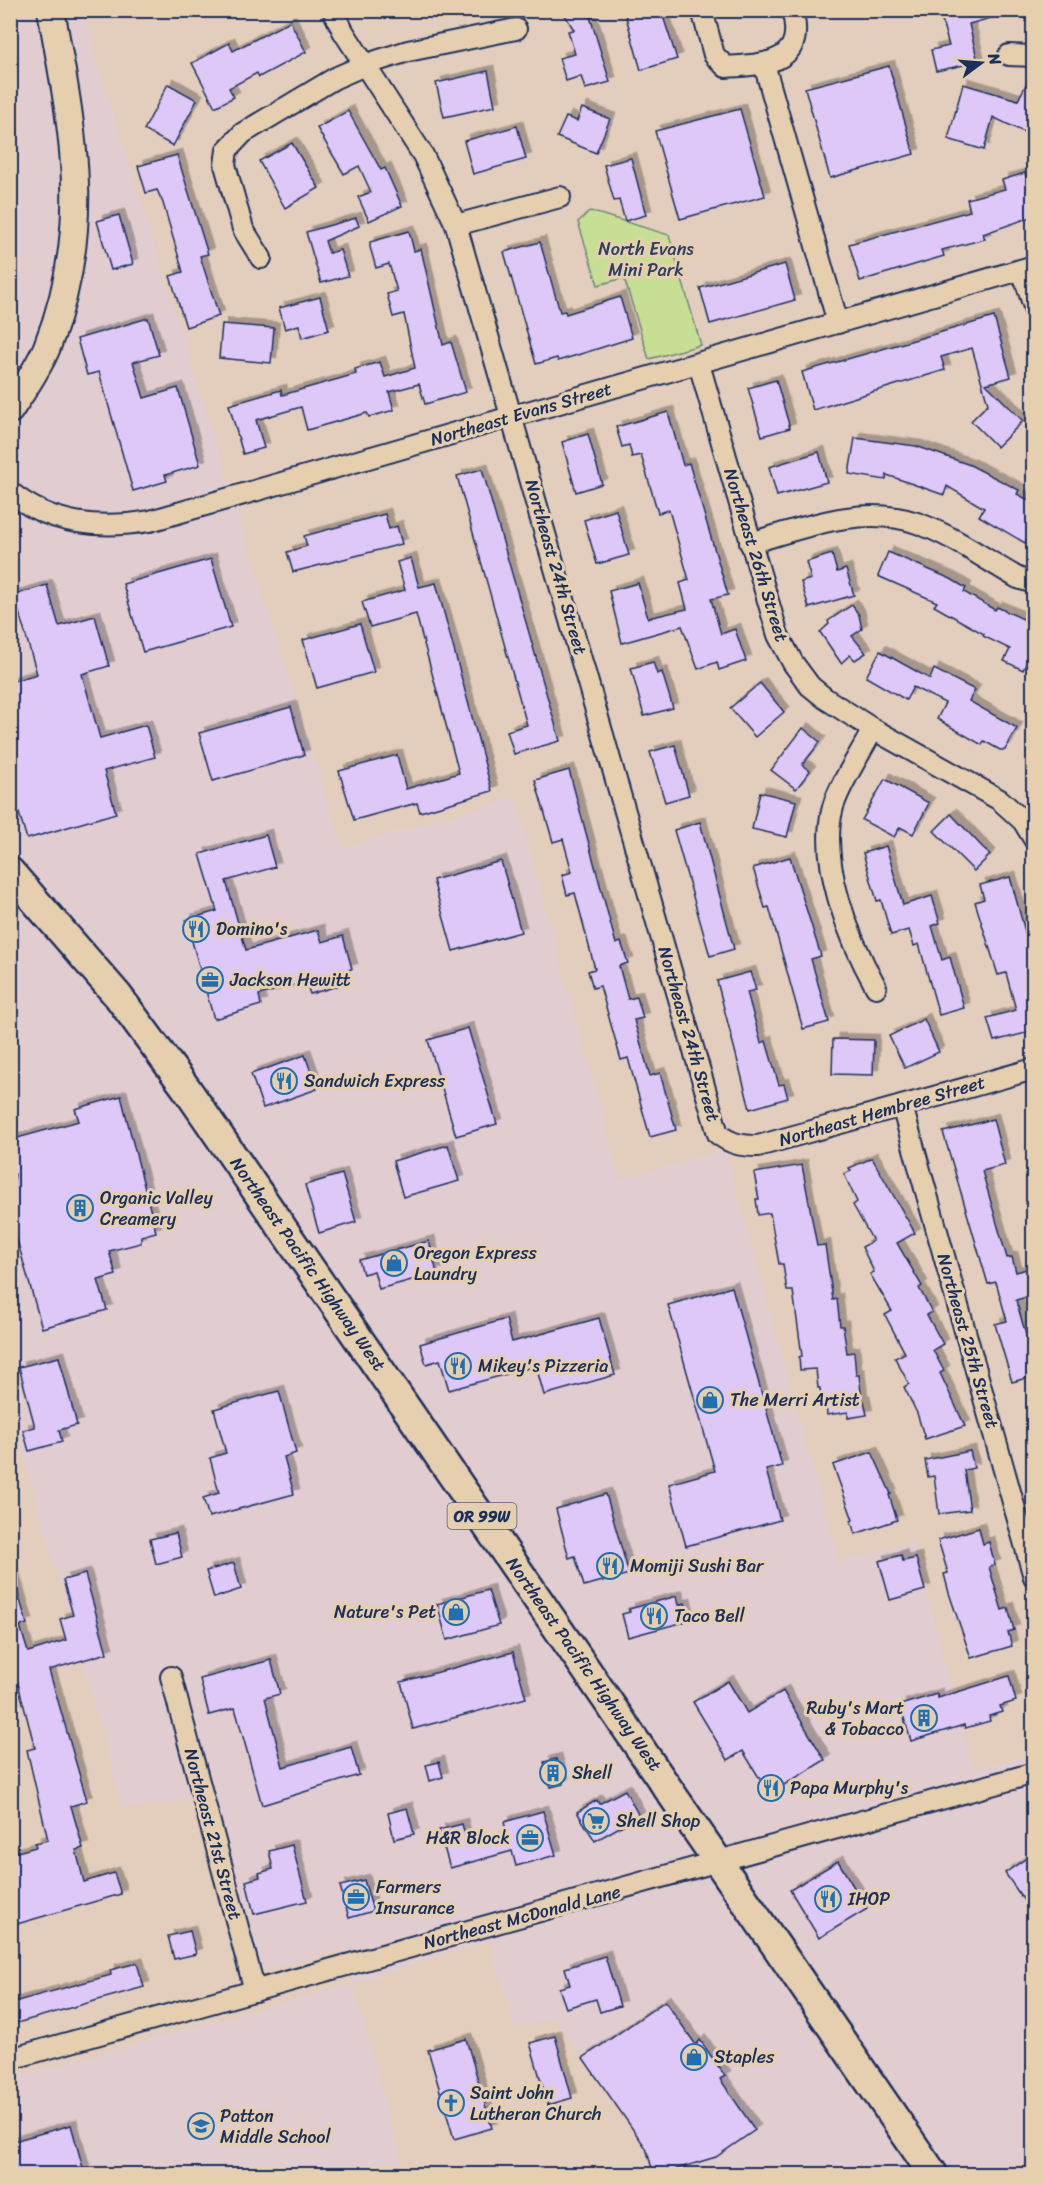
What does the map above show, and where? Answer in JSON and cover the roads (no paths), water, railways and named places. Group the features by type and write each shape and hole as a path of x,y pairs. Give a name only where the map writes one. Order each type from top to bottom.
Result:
{"highway":[{"name":"Northeast Pacific Highway West","path":"10,872 118,996 186,1088 933,2175"}],"main road":[{"path":"10,410 46,348 56,319 72,253 77,209 76,165 51,10"}],"street":[{"name":"Northeast 24th Street","path":"333,10 343,31 367,64 423,155 456,225 513,416 713,1122 718,1134 730,1142"},
{"path":"702,10 714,55 726,67 764,64 783,56 794,46 797,29 792,10"},
{"path":"261,258 243,229 225,165 227,150 243,133 335,78 367,64 408,51 516,29"},
{"path":"1009,55 1034,56"},
{"path":"764,64 838,323"},
{"path":"456,225 560,196"},
{"path":"1028,268 1034,307"},
{"name":"Northeast Evans Street","path":"10,492 43,513 78,524 116,527 150,521 1028,268"},
{"name":"Northeast 26th Street","path":"699,363 778,635 792,663 810,686 826,699 873,729 1000,800 1023,821 1034,839"},
{"path":"750,543 843,518 888,516 917,523 1018,578 1034,583"},
{"path":"873,729 834,805 828,831 831,864 855,949 876,987"},
{"name":"Northeast Hembree Street","path":"730,1142 742,1146 758,1146 1034,1069"},
{"name":"Northeast 25th Street","path":"902,1106 1029,1540 1034,1576"},
{"name":"Northeast 21st Street","path":"171,1677 255,1991"},
{"name":"Northeast McDonald Lane","path":"10,2059 1034,1773"}],"place":[{"name":"Domino's","path":"196,929"},
{"name":"Jackson Hewitt","path":"210,980"},
{"name":"Sandwich Express","path":"284,1081"},
{"name":"Organic Valley Creamery","path":"80,1208"},
{"name":"Oregon Express Laundry","path":"394,1263"},
{"name":"Mikey's Pizzeria","path":"458,1366"},
{"name":"The Merri Artist","path":"710,1400"},
{"name":"Momiji Sushi Bar","path":"610,1566"},
{"name":"Nature's Pet","path":"456,1612"},
{"name":"Taco Bell","path":"654,1616"},
{"name":"Ruby's Mart & Tobacco","path":"924,1718"},
{"name":"Shell","path":"553,1773"},
{"name":"Papa Murphy's","path":"771,1788"},
{"name":"Shell Shop","path":"596,1821"},
{"name":"H&R Block","path":"530,1838"},
{"name":"Farmers Insurance","path":"356,1897"},
{"name":"IHOP","path":"828,1899"},
{"name":"Staples","path":"694,2057"},
{"name":"Saint John Lutheran Church","path":"451,2103"},
{"name":"Patton Middle School","path":"201,2126"}],"park label":[{"name":"North Evans Mini Park","path":"646,259"}]}
